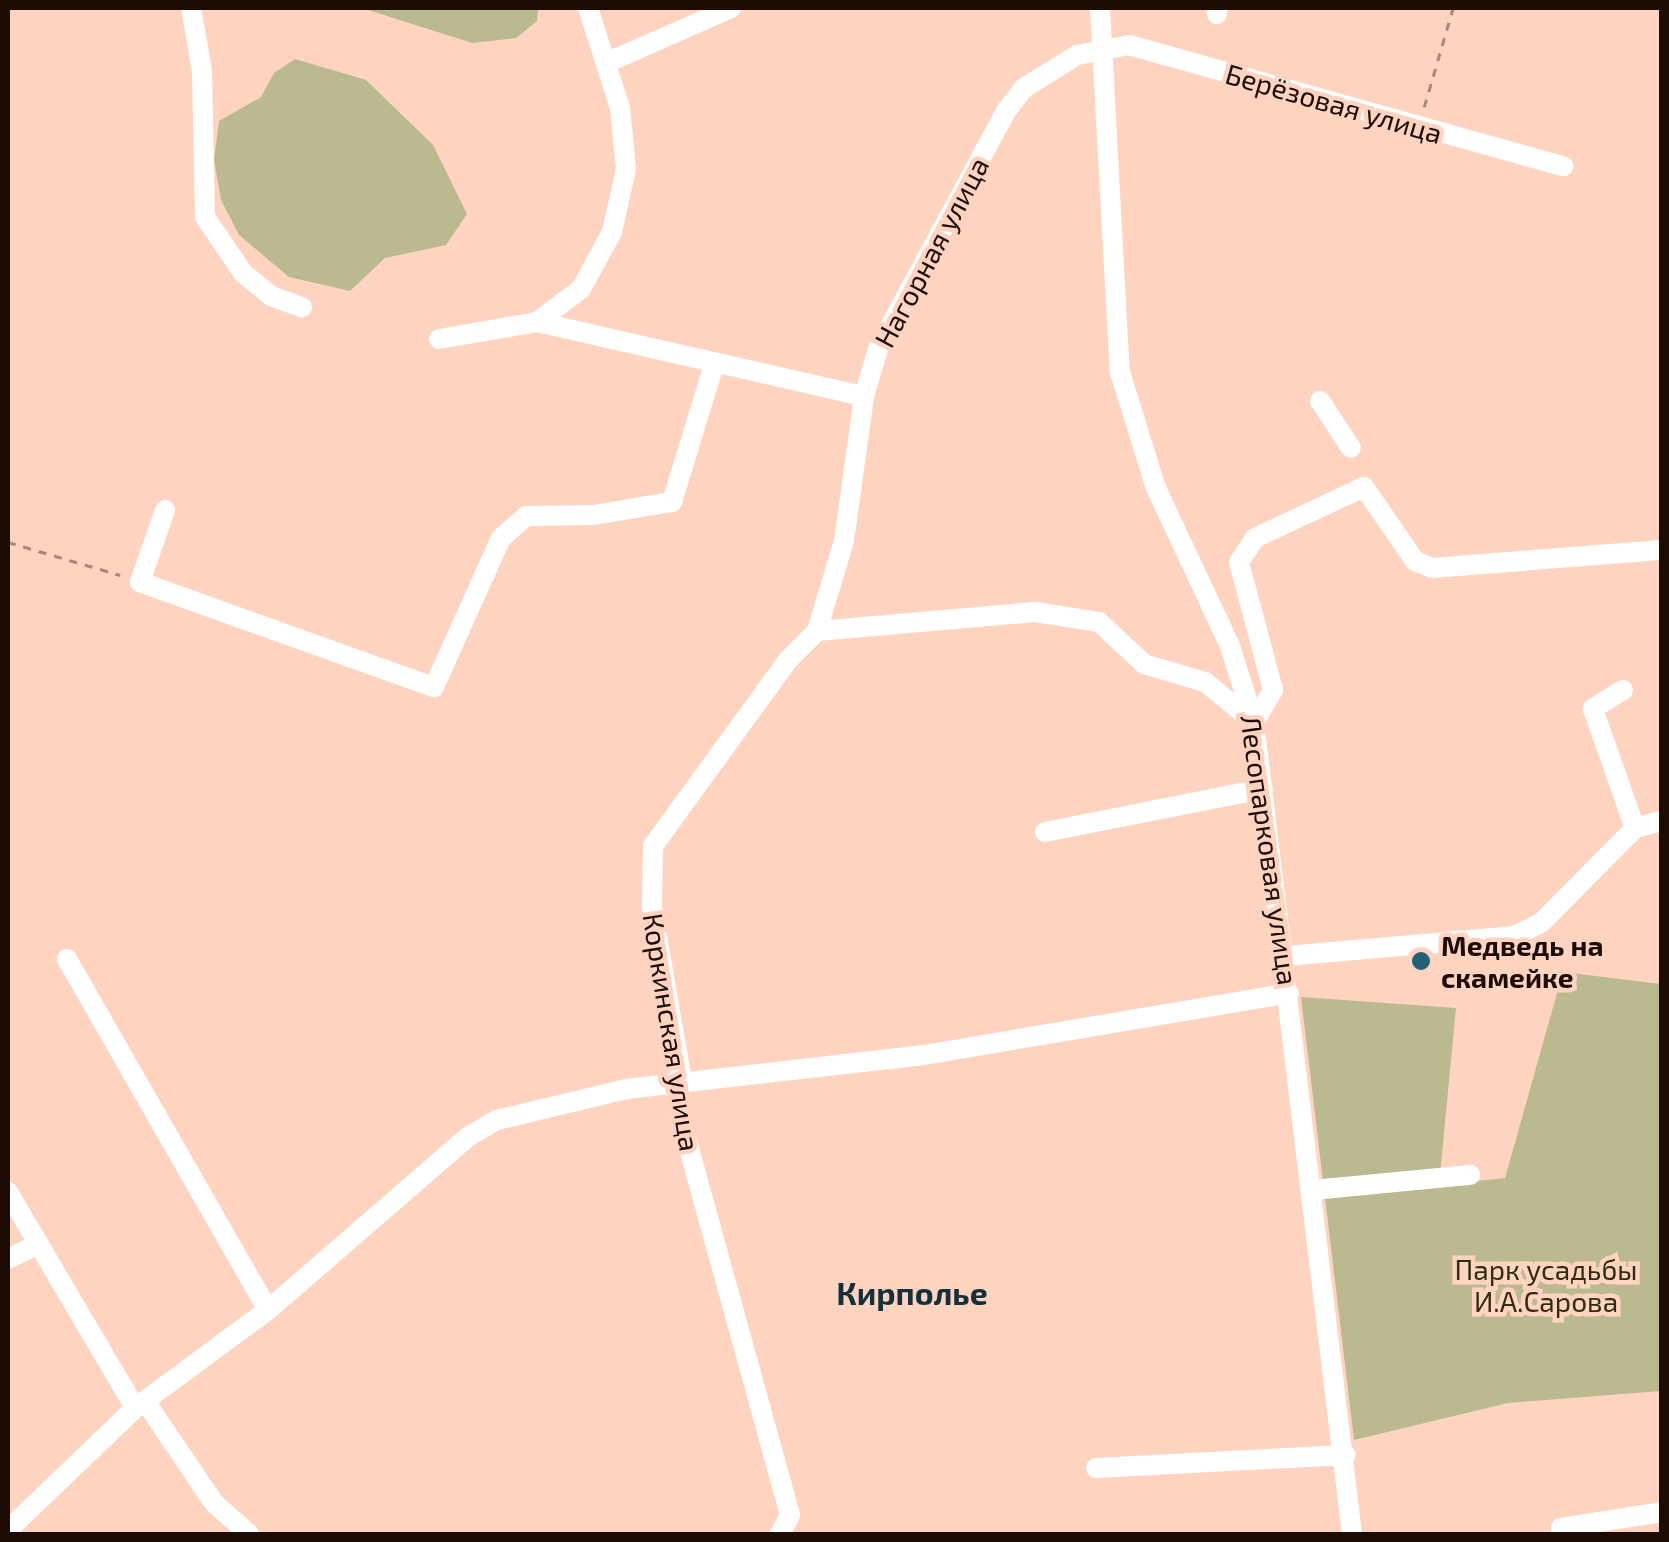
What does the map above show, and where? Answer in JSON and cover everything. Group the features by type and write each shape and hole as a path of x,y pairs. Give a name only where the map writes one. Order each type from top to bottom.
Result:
{"street":[{"path":"191,8 202,71 204,217 243,273 270,296 302,307"},
{"path":"537,322 581,289 612,232 626,169 620,108 588,8"},
{"path":"606,62 731,8"},
{"name":"Лесопарковая улица","path":"1100,8 1120,372 1138,443 1230,646 1254,722 1286,956 1346,1455 1352,1534"},
{"name":"Берёзовая улица","path":"1103,46 1128,45 1564,166"},
{"name":"Нагорная улица","path":"817,630 844,541 864,396 878,350 1006,111 1044,73 1103,46"},
{"path":"439,339 537,322 864,396"},
{"path":"165,510 140,582 434,686 501,538 526,516 594,515 672,502 714,365"},
{"path":"1320,401 1351,448"},
{"path":"817,630 1036,612 1099,622 1144,664 1205,682 1254,722 1268,708 1273,690 1240,562 1254,538 1364,487 1415,561 1432,568 1662,550"},
{"name":"Коркинская улица","path":"780,1534 790,1515 680,1115 676,1089 682,1082 652,908 653,846 817,630"},
{"path":"1623,690 1594,709 1635,828"},
{"path":"1044,832 1263,789"},
{"path":"1286,956 1516,936 1542,922 1635,828 1662,821"},
{"path":"68,959 268,1310"},
{"path":"8,1530 140,1405 268,1310 483,1128 588,1096 924,1056 1289,993"},
{"path":"1313,1190 1470,1175"},
{"path":"8,1192 140,1405 214,1503 249,1534"},
{"path":"8,1259 39,1244"},
{"path":"1096,1468 1346,1455"},
{"path":"1562,1531 1662,1512"}],"path":[{"path":"1418,128 1453,8"},
{"path":"8,542 140,582"}],"green space":[{"path":"362,8 538,8 537,21 516,38 472,43"},
{"path":"295,59 366,80 433,145 467,214 446,245 385,258 350,291 289,277 239,235 221,200 214,160 219,121 261,97 274,73"},
{"name":"Парк усадьбы И.А.Сарова","path":"1563,972 1661,984 1661,1391 1508,1403 1354,1440 1301,997 1456,1008 1439,1185 1505,1178"}],"place":[{"name":"Медведь на скамейке","path":"1421,961"}],"district":[{"name":"Кирполье","path":"912,1292"}]}
